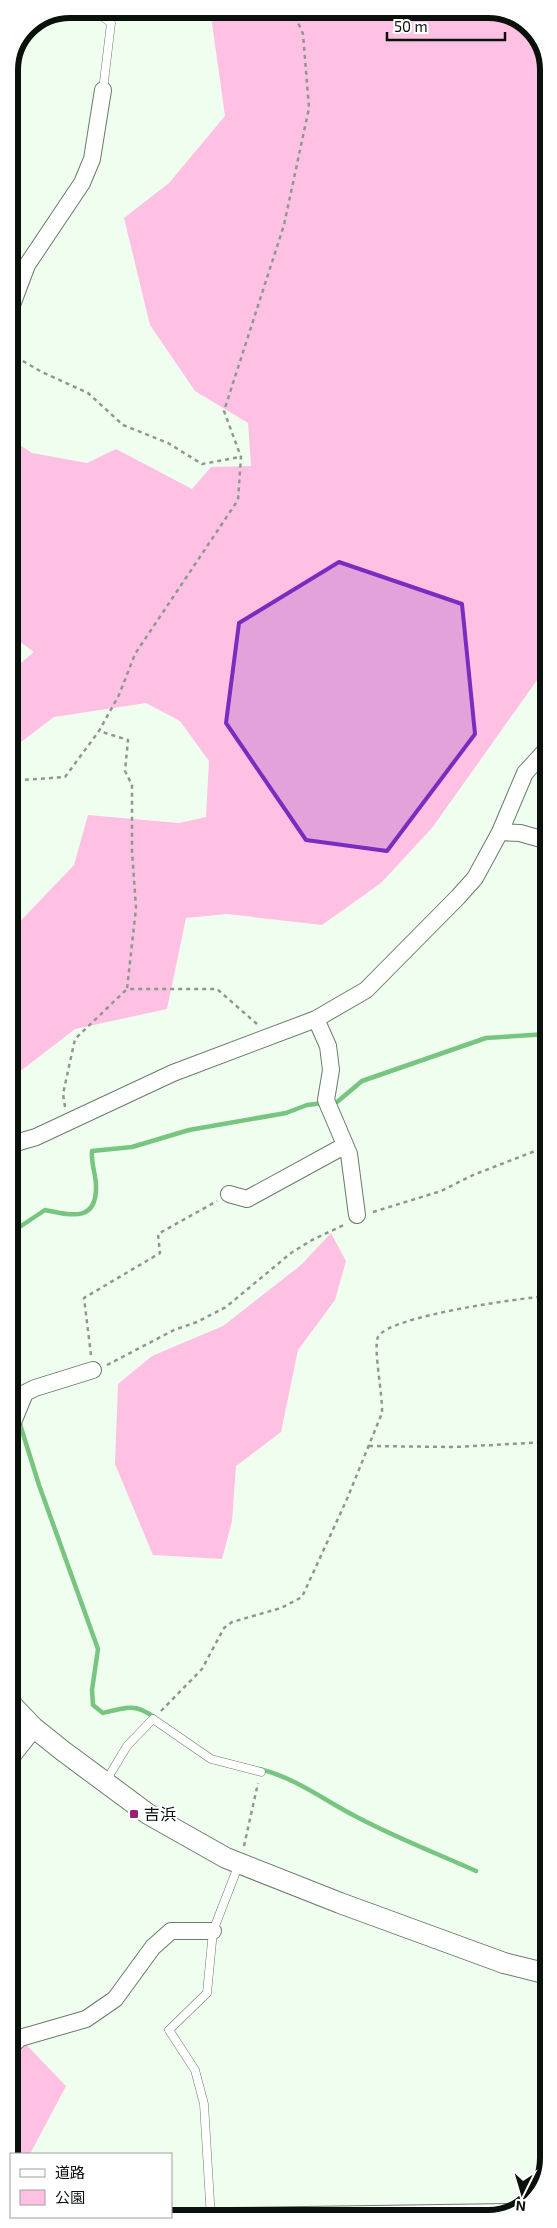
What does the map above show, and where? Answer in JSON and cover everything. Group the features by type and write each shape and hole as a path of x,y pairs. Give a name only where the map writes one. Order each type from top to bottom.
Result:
{"street":[{"path":"18,289 27,265 82,182 92,159 103,90"},
{"path":"18,1142 36,1137 173,1073 316,1019 366,990 475,878 500,832 525,773 540,757"},
{"path":"500,832 520,833 540,839"},
{"path":"316,1019 328,1046 330,1058 331,1070 326,1100 349,1154 357,1215"},
{"path":"229,1194 247,1199 344,1146"},
{"path":"18,1411 25,1393 35,1388 93,1370"},
{"path":"18,1711 33,1727 148,1814 226,1858 340,1903 504,1963 540,1972"},
{"path":"18,1746 33,1727"},
{"path":"18,2040 86,2019 115,1999 153,1947 171,1931 213,1931"}],"lane":[{"path":"103,90 111,23 104,18"},
{"path":"105,1783 127,1746 153,1719 211,1759 261,1772"},
{"path":"211,2210 204,2104 194,2070 169,2030 207,1993 213,1931 239,1863"}],"path":[{"path":"18,780 65,777 99,730 119,695 135,654 238,500 241,457 224,411 284,225 309,108 303,34 296,18"},
{"path":"18,358 42,372 88,393 123,425 168,443 202,464 241,457"},
{"path":"67,1123 63,1094 75,1039 127,989 136,908 132,851 132,785 125,771 128,740 99,730"},
{"path":"127,989 217,989 271,1036"},
{"path":"229,1194 158,1234 160,1253 84,1298 93,1370 132,1354 174,1330 197,1322 226,1307 291,1253 312,1240 348,1223 357,1215 377,1211 441,1191 473,1175 540,1149"},
{"path":"153,1719 202,1669 224,1628 232,1622 281,1608 302,1597 382,1413 383,1399 377,1348 378,1336 388,1327 466,1307 540,1297"},
{"path":"368,1446 454,1447 540,1442"},
{"path":"239,1863 261,1772"}],"highlighted area":[{"path":"339,562 462,604 475,734 387,851 306,840 226,723 239,623"}],"green space":[{"path":"211,18 491,18 501,19 516,26 527,35 533,44 540,70 540,676 432,828 381,883 322,925 227,914 186,918 167,1009 75,1029 18,1073 18,924 74,865 88,815 179,823 206,817 209,761 180,721 146,703 54,717 18,744 18,665 34,652 18,640 18,444 32,453 87,463 116,449 192,489 211,467 251,466 248,423 195,391 150,325 124,218 169,183 225,116"},
{"path":"31,36 19,61 21,50"},
{"path":"331,1233 346,1261 335,1300 298,1350 281,1432 236,1466 232,1521 222,1559 153,1555 115,1464 118,1384 152,1356 223,1326 301,1265"},
{"path":"18,2036 66,2086 31,2153 18,2153"}],"waterway":[{"path":"332,1103 337,1102 362,1081 486,1038 540,1035"},
{"path":"18,1228 45,1210 64,1214 80,1214 92,1206 96,1186 92,1151 132,1147 189,1130 286,1113 307,1105 324,1103"},
{"path":"19,1421 39,1485 98,1649 92,1690 93,1705 103,1713 118,1709 136,1708 155,1718"},
{"path":"259,1769 297,1783 370,1824 476,1871"}],"place":[{"name":"吉浜","path":"134,1814"}]}
